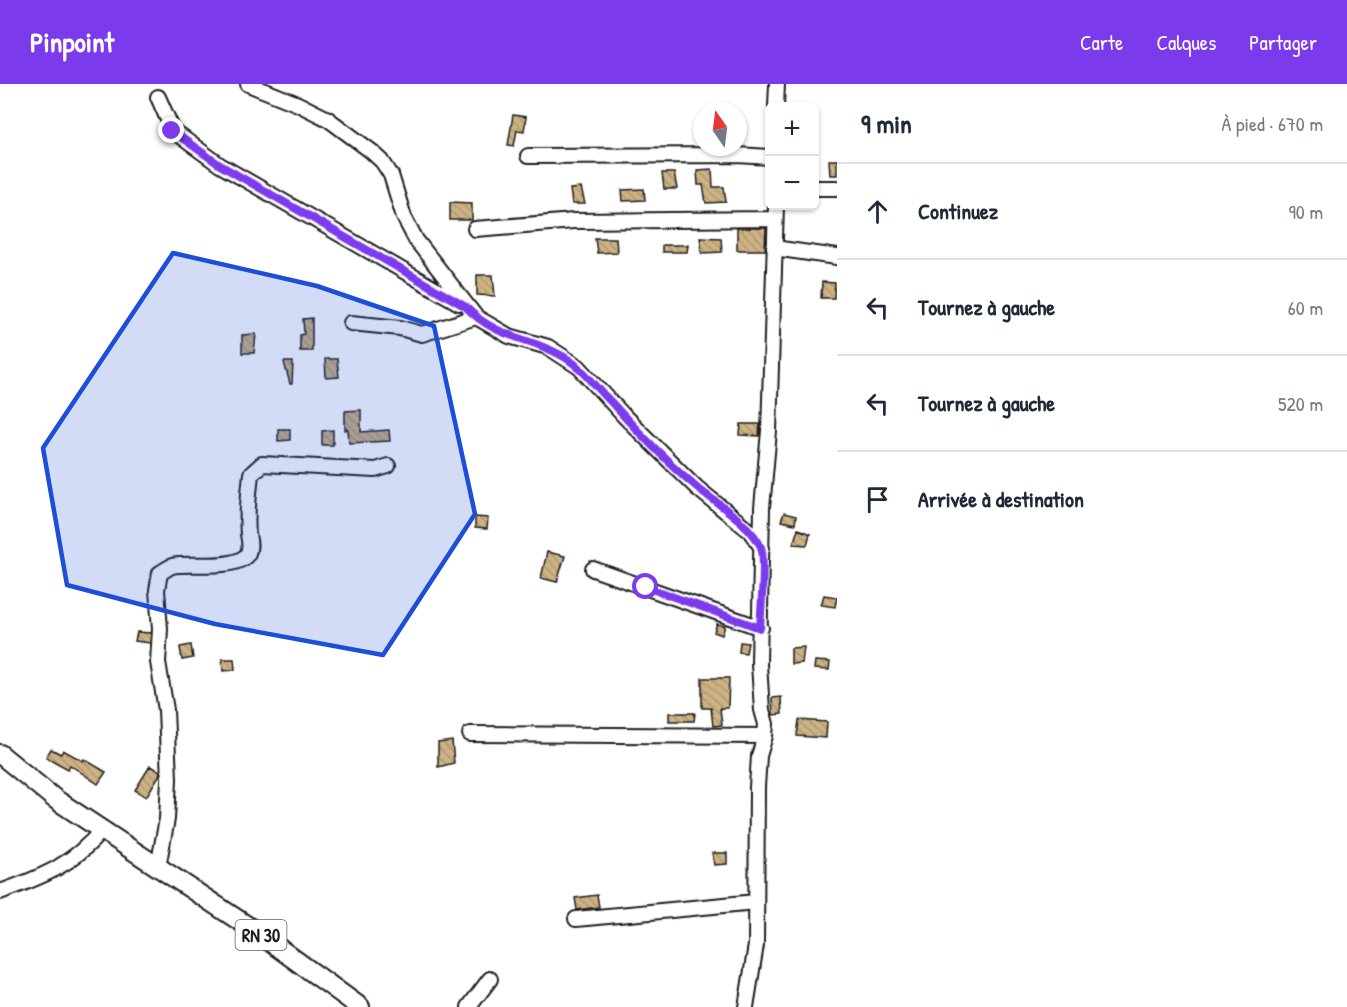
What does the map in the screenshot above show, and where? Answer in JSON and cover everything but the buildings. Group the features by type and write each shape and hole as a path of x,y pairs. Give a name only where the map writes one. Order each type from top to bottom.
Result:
{"main road":[{"name":"RN 30","path":"0,754 55,799 258,933 360,1007"}],"street":[{"path":"248,84 298,104 328,120 371,150 382,161 391,175 410,231 471,312"},
{"path":"776,102 777,84"},
{"path":"158,97 172,131 220,165 509,336 548,347 579,367 632,424 697,488 750,531 762,548"},
{"path":"528,156 765,157"},
{"path":"819,188 837,188"},
{"path":"475,230 574,221 775,212 770,387 762,508 759,664 762,710 766,724 759,756 757,787 756,945 746,1007"},
{"path":"774,248 837,257"},
{"path":"351,323 400,328 422,334 471,312"},
{"path":"158,867 167,819 169,779 166,710 159,662 160,629 157,581 160,573 173,566 210,565 244,557 249,545 247,515 251,474 256,467 262,464 375,470 388,466"},
{"path":"593,569 760,628"},
{"path":"470,734 765,736"},
{"path":"0,892 42,876 73,859 102,830"},
{"path":"576,920 756,902"},
{"path":"469,1007 490,979"}],"highlighted area":[{"path":"173,253 317,286 434,326 475,514 383,655 215,624 67,585 43,448"}],"route":[{"path":"172,131 220,165 466,307 485,324 509,336 548,347 568,359 579,367 624,416 697,488 750,531 762,548 760,628 646,587"}]}
